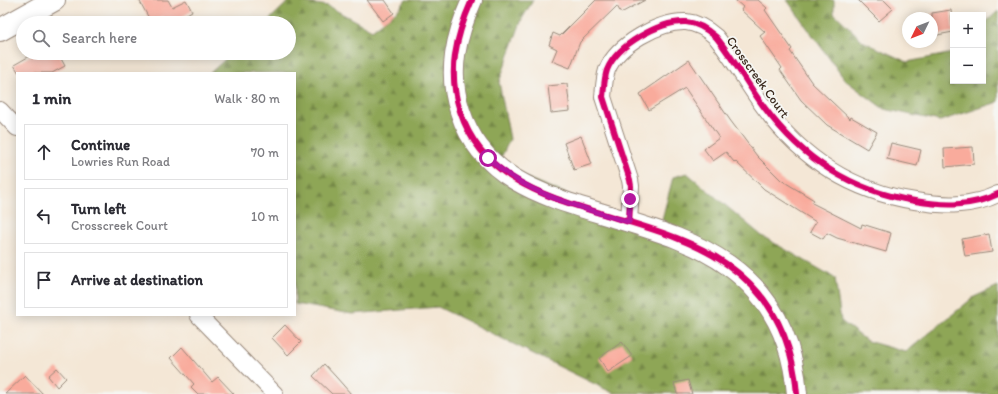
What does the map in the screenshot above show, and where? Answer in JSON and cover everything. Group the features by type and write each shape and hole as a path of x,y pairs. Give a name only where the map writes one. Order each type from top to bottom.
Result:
{"main road":[{"path":"25,16 54,0"},
{"path":"0,30 16,21"}],"street":[{"path":"472,0 456,45 453,78 462,116 467,129 477,145 507,175 529,188 556,199 659,232 696,246 728,265 753,286 780,323 792,357 797,394"},
{"name":"Crosscreek Court","path":"629,222 630,180 603,97 604,83 611,63 626,47 650,31 676,22 687,22 698,25 708,30 716,37 765,107 788,136 813,158 842,177 872,191 888,196 929,203 959,205 974,203 998,194"},
{"path":"0,110 16,127"},
{"path":"199,316 275,394"}],"green space":[{"path":"290,0 328,6 372,30 399,9 406,0 533,0 522,19 499,82 510,139 497,166 659,231 673,177 687,173 762,236 835,278 841,321 867,341 906,352 974,297 998,286 998,394 613,393 438,307 352,314 296,304 296,72 211,72 224,60 296,60 296,16 273,16"},
{"path":"787,0 834,0 834,13 864,42 907,62 950,54 950,84 986,84 986,22 998,11 998,101 995,103 940,121 884,109 845,80"}],"building":[{"path":"139,0 168,0 172,7 186,0 192,11 183,16 148,16"},
{"path":"367,0 385,0 394,13 383,21"},
{"path":"596,0 645,0 621,13 617,6 580,42 570,68 552,61 557,49 549,45 553,33 560,36"},
{"path":"735,0 758,0 767,8 765,10 792,49 790,51 812,83 850,119 851,117 877,132 867,149 827,125 801,100 780,70 782,68 760,36 765,32 741,10 743,7"},
{"path":"858,0 884,0 893,9 879,21"},
{"path":"951,10 950,33 938,35 938,12"},
{"path":"23,60 62,60 65,66 54,72 18,72 14,65"},
{"path":"689,60 730,120 757,156 781,180 814,200 812,203 861,228 862,224 891,233 886,252 837,238 827,233 823,239 810,232 816,222 764,189 735,161 734,162 726,152 713,161 704,149 719,138 685,88 649,110 640,94"},
{"path":"567,84 570,111 551,113 548,86"},
{"path":"581,136 592,164 574,170 564,143"},
{"path":"891,143 921,150 917,166 887,159"},
{"path":"973,147 974,164 945,167 944,149"},
{"path":"989,234 992,252 965,256 962,239"},
{"path":"285,325 301,342 288,355 272,338"},
{"path":"622,342 632,356 608,372 599,358"},
{"path":"182,347 212,382 218,377 234,394 198,394 191,387 194,384 171,358"},
{"path":"324,364 351,394 332,394 313,376"},
{"path":"57,368 66,378 57,387 48,376"},
{"path":"25,375 43,394 5,394"},
{"path":"688,380 692,394 677,394 674,383"}],"cycle path":[{"path":"472,0 466,14 455,54 454,82 460,111 470,134 482,152 498,168 535,190 556,199 650,228 682,240 698,247 728,265 757,291 769,306 778,322 791,356 797,394"},
{"path":"629,222 631,186 603,97 606,73 612,61 620,52 640,36 664,26 686,22 698,25 716,37 764,107 779,126 812,157 849,181 892,196 936,204 968,203 998,194"}],"route":[{"path":"488,158 507,175 541,194 629,222 630,199"}]}
